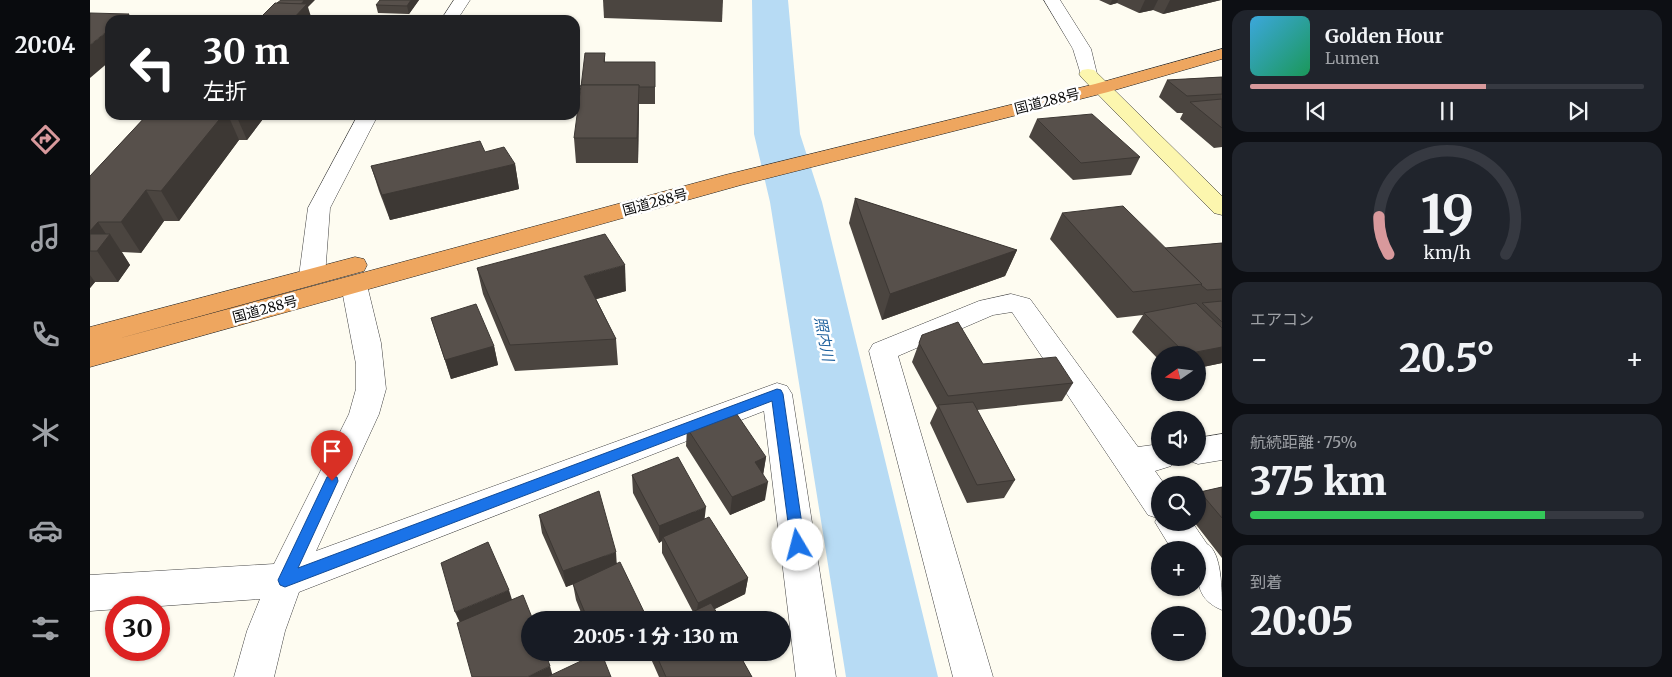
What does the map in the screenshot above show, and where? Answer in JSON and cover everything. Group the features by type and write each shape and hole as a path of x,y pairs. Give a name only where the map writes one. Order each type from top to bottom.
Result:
{"highway":[{"name":"国道288号","path":"1095,81 1222,36"},
{"name":"国道288号","path":"90,337 312,276 729,174 1095,81 1222,54"},
{"name":"国道288号","path":"90,357 354,285 729,174"}],"street":[{"path":"452,15 462,0"},
{"path":"1052,0 1082,49 1095,81 1174,164 1222,208"},
{"path":"312,276 319,208 365,120"},
{"path":"254,677 266,631 285,580 364,414 371,389 367,343 354,285"},
{"path":"973,677 883,351 988,307 1011,302 1021,305 1151,493"},
{"path":"90,593 285,580 777,394 816,677"},
{"path":"1206,450 1222,447"},
{"path":"1129,462 1151,458"},
{"path":"1206,569 1222,592"}],"building":[{"path":"281,0 304,0 301,4 277,3"},
{"path":"380,0 411,0 407,6 376,5"},
{"path":"275,3 307,4 297,15 263,15"},
{"path":"90,13 129,14 105,15 105,33 90,45"},
{"path":"585,53 605,53 604,62 655,62 655,87 639,87 639,85 581,85"},
{"path":"1222,77 1222,94 1187,96 1167,80"},
{"path":"581,85 639,85 637,138 574,138 576,120 580,120"},
{"path":"1222,99 1222,128 1190,102"},
{"path":"1092,114 1140,157 1081,163 1037,119"},
{"path":"142,120 219,120 161,191 146,190 121,222 98,222 90,231 90,176"},
{"path":"480,141 485,152 504,147 515,164 382,195 371,166"},
{"path":"855,198 1017,250 890,294"},
{"path":"1123,206 1202,284 1133,292 1062,213"},
{"path":"90,234 110,234 97,251 90,251"},
{"path":"605,234 625,265 584,276 616,339 510,345 477,268"},
{"path":"1222,243 1222,289 1207,290 1165,248"},
{"path":"1222,301 1222,322 1202,303"},
{"path":"1196,303 1222,328 1222,347 1206,350 1206,346 1178,346 1144,313"},
{"path":"476,304 494,346 445,360 431,318"},
{"path":"958,322 983,364 1056,357 1073,383 948,396 919,343 922,335"},
{"path":"973,402 1015,480 977,485 938,405"},
{"path":"734,410 766,457 755,462 768,482 732,497 687,428"},
{"path":"678,457 706,507 659,526 632,475"},
{"path":"1222,487 1222,518 1206,499 1206,491"},
{"path":"599,491 616,552 563,571 539,515"},
{"path":"709,517 748,578 698,603 663,537"},
{"path":"488,542 509,590 455,612 441,563"},
{"path":"620,562 644,611 584,611 573,584"},
{"path":"523,595 529,611 521,611 521,661 548,661 550,666 527,677 472,677 457,623"},
{"path":"711,603 716,611 695,611"},
{"path":"581,661 605,661 611,677 547,677"},
{"path":"659,661 743,661 752,677 666,677"}],"waterway":[{"name":"照内川","path":"770,0 777,134 796,202 892,677"}],"route":[{"path":"332,481 285,580 777,394 798,545"}]}
